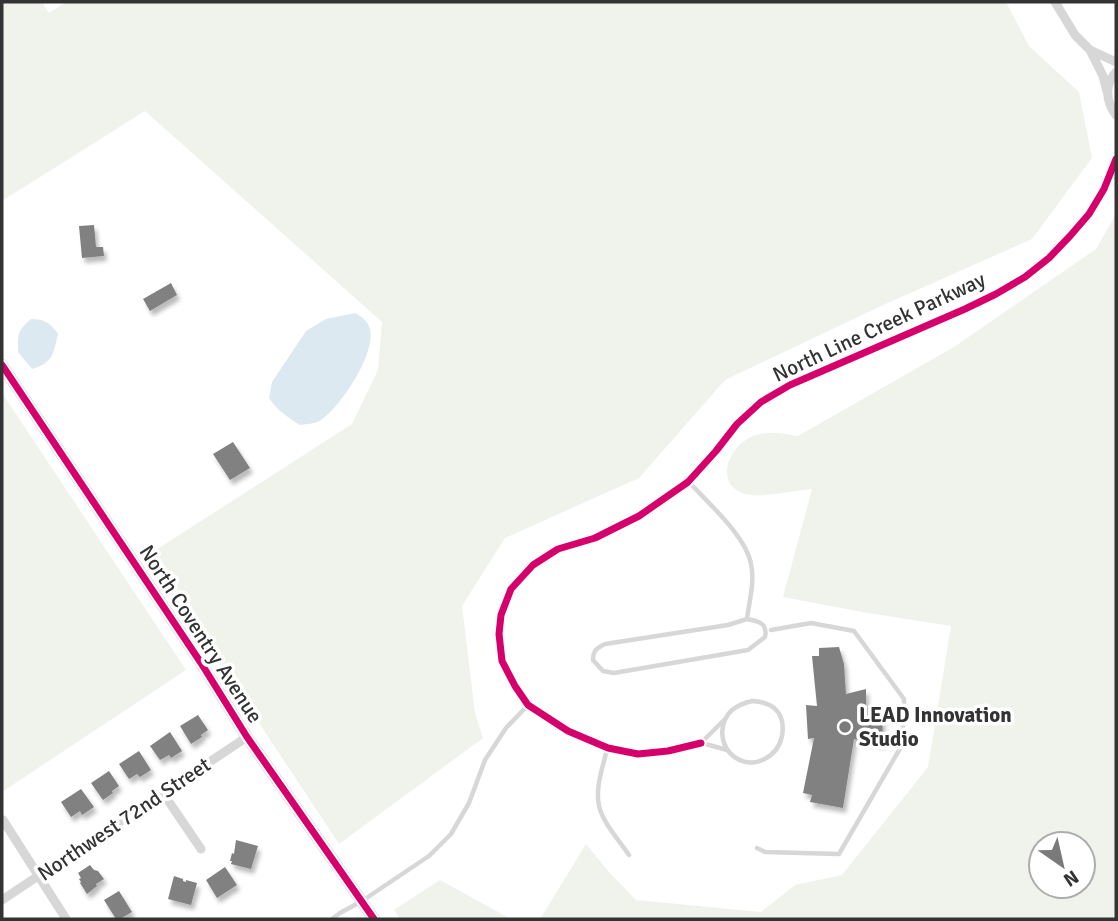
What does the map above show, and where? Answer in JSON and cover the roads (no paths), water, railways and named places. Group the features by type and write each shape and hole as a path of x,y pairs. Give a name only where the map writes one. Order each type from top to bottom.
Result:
{"street":[{"path":"1055,2 1075,34 1090,50 1103,76 1116,124"},
{"path":"1090,50 1116,62"},
{"path":"1108,95 1111,78 1116,72"},
{"name":"North Line Creek Parkway","path":"701,743 668,751 638,754 608,748 568,732 528,705 502,661 499,634 501,615 511,589 533,565 558,549 595,538 639,516 688,482 737,424 761,402 790,385 965,309 1025,277 1049,258 1089,214 1104,189 1116,159"},
{"name":"North Coventry Avenue","path":"2,365 201,663 247,737 374,919"},
{"name":"Northwest 72nd Street","path":"2,900 247,737"},
{"path":"163,793 201,849"},
{"path":"3,820 66,919"}],"lane":[{"path":"688,482 744,544 752,565 747,619"},
{"path":"747,619 764,624 766,630 765,636 748,650 614,673 603,671 593,660 596,648 605,644 728,625 747,619"},
{"path":"757,848 765,852 839,854 902,745 904,699 854,631 811,623 771,630"},
{"path":"701,743 731,711 740,704 752,701 763,702 779,713 783,724 781,742 775,753 763,760 744,761 735,758 723,742 724,721"},
{"path":"332,919 429,856 450,834 469,803 485,760 506,728 528,705"},
{"path":"701,743 728,750"},
{"path":"608,748 599,786 599,804 608,824 629,855"}],"place":[{"name":"LEAD Innovation Studio","path":"845,727"}]}
